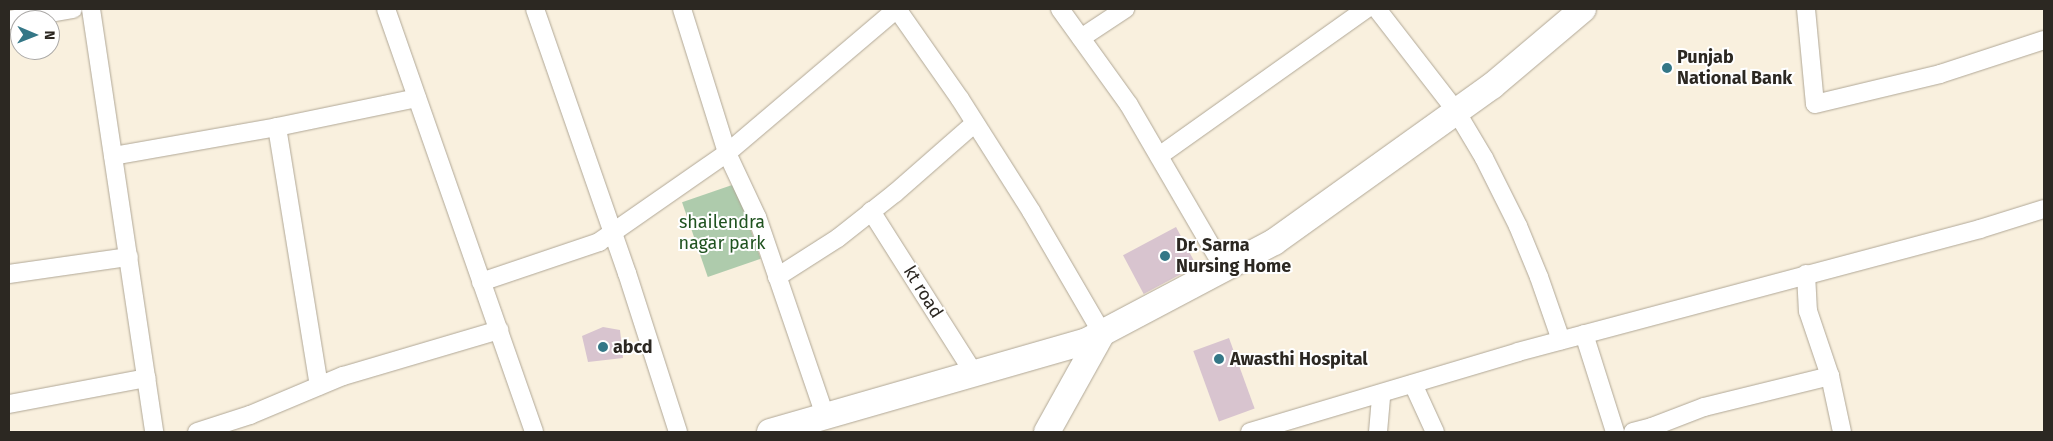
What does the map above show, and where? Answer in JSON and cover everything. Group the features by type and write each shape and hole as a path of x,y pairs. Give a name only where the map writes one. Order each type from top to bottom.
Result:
{"main road":[{"path":"770,432 1087,340 1102,333 1274,242 1492,86 1577,11"},
{"path":"1047,432 1102,333"}],"street":[{"path":"9,20 73,9"},
{"path":"90,9 154,432"},
{"path":"386,9 534,432"},
{"path":"535,9 613,232 678,432"},
{"path":"682,9 727,153 756,217 825,416"},
{"path":"481,282 599,242 727,153 897,9 1031,211 1102,333"},
{"path":"1060,9 1129,105 1224,268"},
{"path":"1081,38 1125,9"},
{"path":"1160,156 1366,9"},
{"path":"1377,9 1456,111 1484,158 1518,226 1540,278 1560,340"},
{"path":"1806,9 1815,104 1940,74 2044,40"},
{"path":"113,156 277,127 417,98"},
{"path":"777,277 838,238 872,212 975,124"},
{"path":"277,127 319,386"},
{"path":"1250,432 1560,340 1980,229 2044,209"},
{"name":"kt road","path":"872,212 974,373"},
{"path":"9,274 129,257"},
{"path":"1806,274 1808,311 1830,376 1842,432"},
{"path":"197,432 250,415 343,376 499,330"},
{"path":"1584,334 1615,432"},
{"path":"1632,432 1652,427 1704,407 1830,376"},
{"path":"9,404 147,378"},
{"path":"1412,384 1435,432"},
{"path":"1378,432 1381,394"}],"green space":[{"name":"shailendra nagar park","path":"735,184 761,259 708,277 682,202"}],"building":[{"path":"1176,227 1197,266 1144,294 1123,255"},
{"name":"abcd","path":"603,327 620,330 623,358 588,362 582,336"},
{"path":"1229,338 1255,408 1219,421 1193,351"}],"place":[{"name":"Punjab National Bank","path":"1667,68"},
{"name":"Dr. Sarna Nursing Home","path":"1165,256"},
{"name":"abcd","path":"603,347"},
{"name":"Awasthi Hospital","path":"1219,359"}]}
